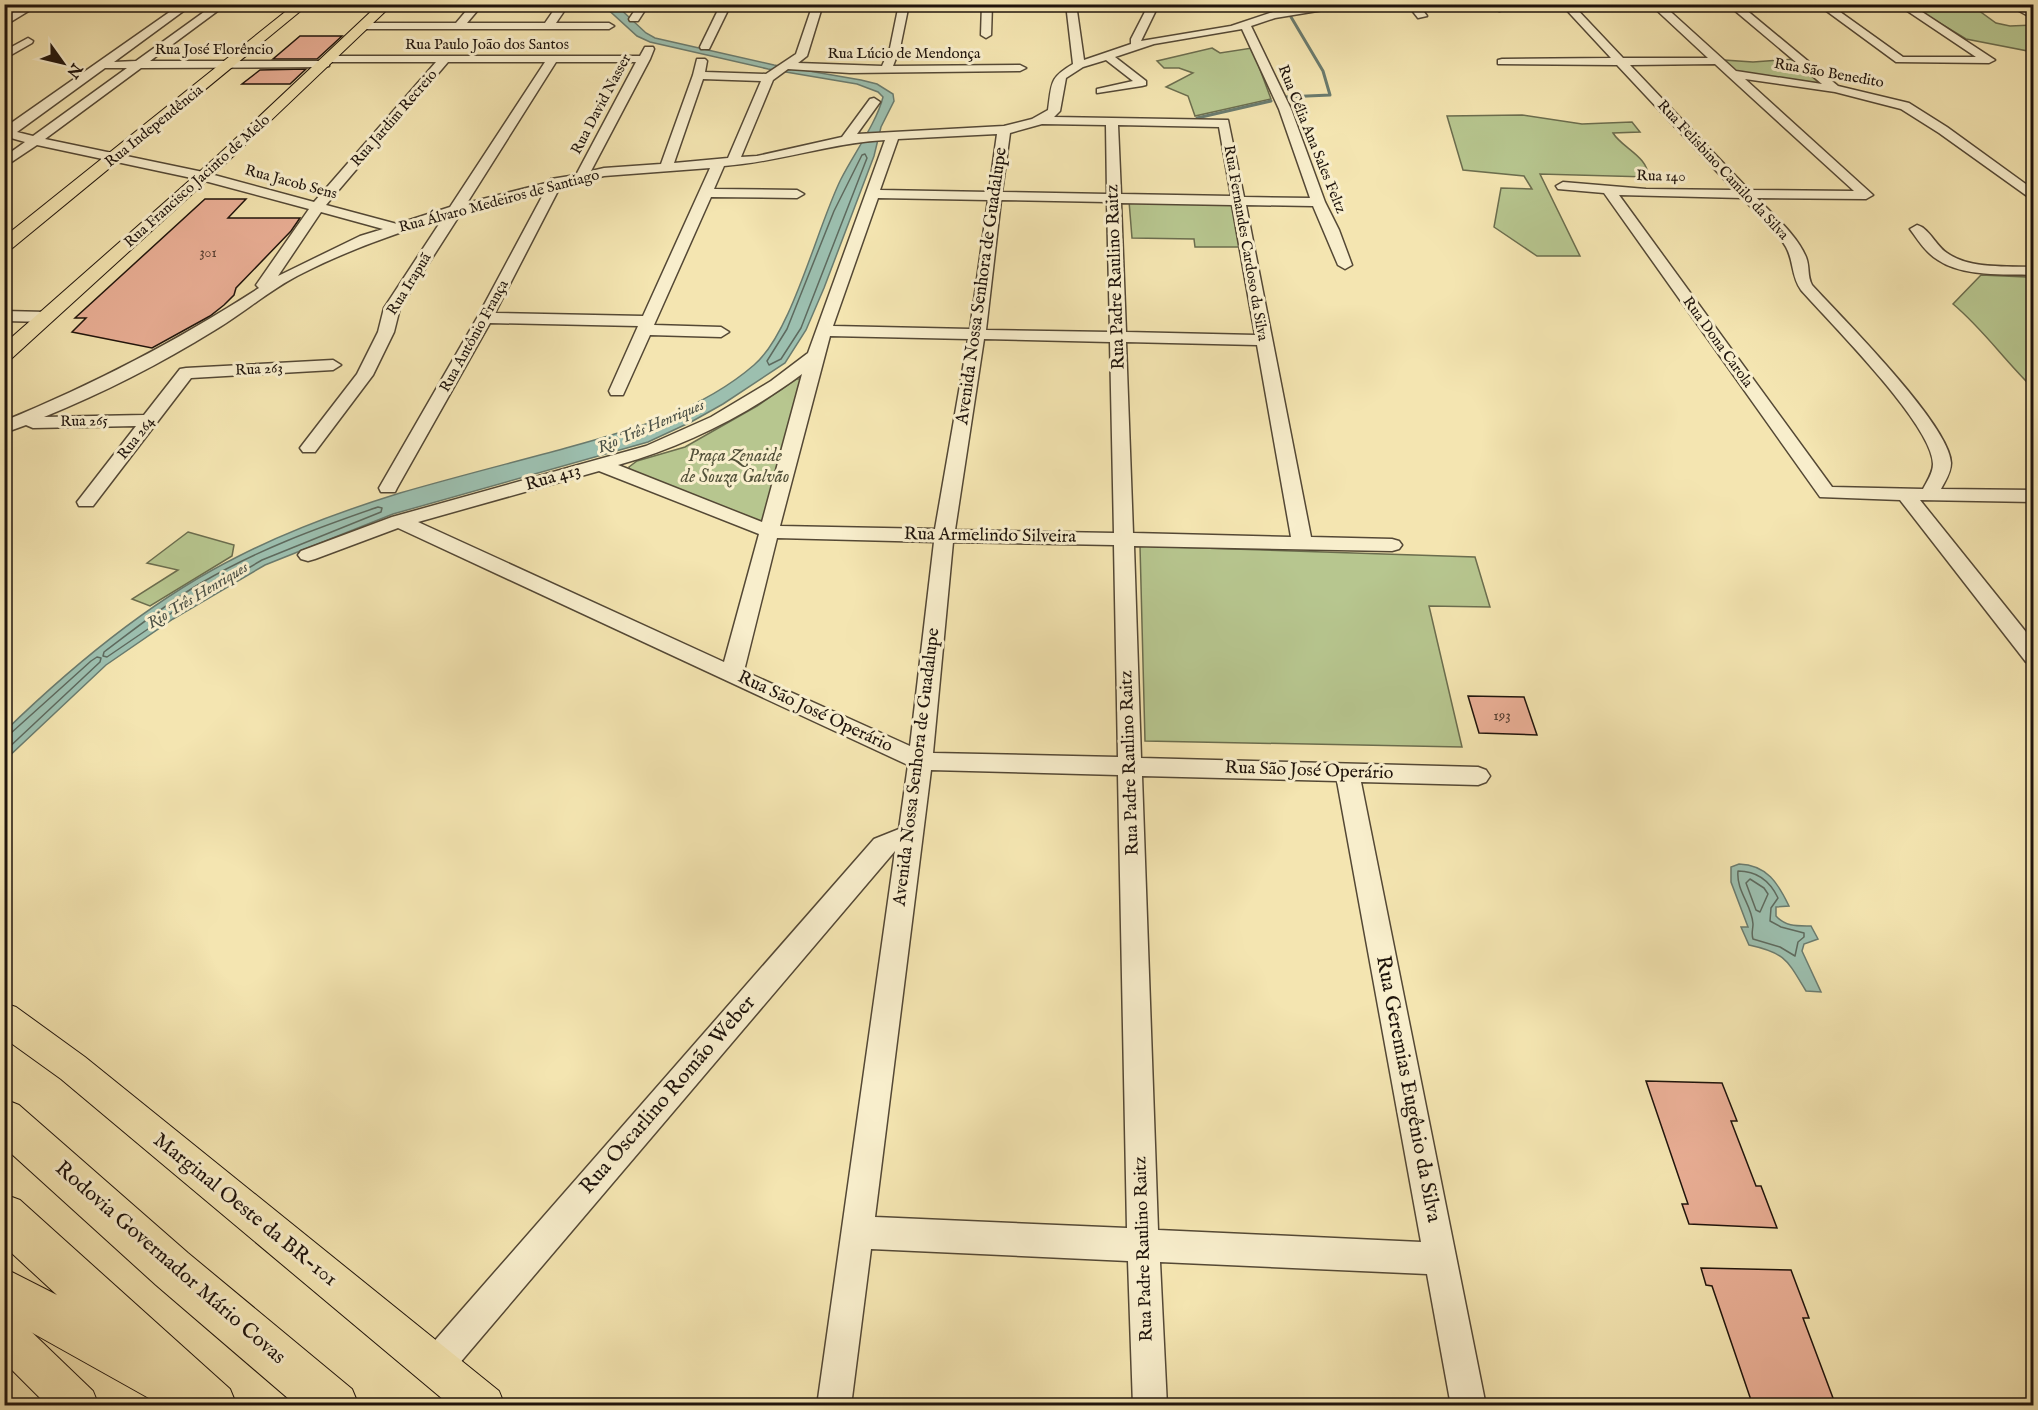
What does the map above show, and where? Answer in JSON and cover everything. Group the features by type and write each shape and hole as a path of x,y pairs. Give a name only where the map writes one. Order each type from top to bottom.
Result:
{"highway":[{"name":"Rodovia Governador Mário Covas","path":"4,1119 172,1269 336,1406"},
{"path":"4,1216 211,1406"},
{"path":"4,1291 211,1406"}],"main road":[{"name":"Rua Independência","path":"4,246 117,157 303,4"},
{"name":"Rua Francisco Jacinto de Melo","path":"4,355 203,176 387,4"},
{"name":"Marginal Oeste da BR-101","path":"4,1018 73,1068 484,1406"},
{"path":"4,1334 78,1406"}],"street":[{"path":"4,23 35,4"},
{"path":"6,132 188,4"},
{"path":"4,163 142,65 222,4"},
{"path":"459,26 478,4"},
{"path":"548,26 564,4"},
{"path":"634,19 644,4"},
{"path":"705,47 726,4"},
{"path":"617,391 705,193 726,163 771,76 801,56 818,4"},
{"path":"886,70 897,41 904,4"},
{"path":"987,4 987,35"},
{"path":"1071,4 1078,65"},
{"path":"1136,47 1137,39 1154,4"},
{"path":"1042,120 1054,111 1058,85 1062,76 1078,65 1109,57 1152,41 1246,26 1273,15 1356,4"},
{"path":"1412,4 1422,16"},
{"name":"Rua Felisbino Camilo da Silva","path":"1566,4 1791,242 1800,260 1801,278 1806,287 1897,390 1937,443 1942,462 1940,472 1929,494"},
{"path":"1655,4 1732,74"},
{"path":"1732,4 1835,89"},
{"path":"1822,4 1900,60 1989,60 1902,4"},
{"path":"2013,5 2034,5"},
{"path":"2013,5 2034,16"},
{"path":"365,26 609,26"},
{"name":"Rua Célia Ana Sales Feltz","path":"1246,26 1285,109 1318,202 1332,230 1345,266"},
{"path":"4,56 28,41"},
{"name":"Rua Paulo João dos Santos","path":"327,61 553,59 647,53"},
{"name":"Rua David Nasser","path":"582,176 647,53"},
{"path":"1101,91 1142,83 1109,57"},
{"name":"Rua Jardim Recreio","path":"259,293 318,206 445,59"},
{"name":"Rua Irapuã","path":"309,448 365,375 386,332 392,308 553,59"},
{"name":"Rua José Florêncio","path":"103,65 327,61"},
{"path":"666,168 699,75 701,61"},
{"path":"1502,62 1717,61"},
{"name":"Rua Lúcio de Mendonça","path":"786,66 837,70 1020,68"},
{"name":"Rua São Benedito","path":"1732,74 1835,89 1905,106 1943,130 2034,197"},
{"name":"Rua 140","path":"1563,186 1609,191 1866,195 1732,74"},
{"path":"699,75 771,76"},
{"path":"854,138 874,102"},
{"name":"Rua Álvaro Medeiros de Santiago","path":"11,425 81,396 156,358 211,326 295,271 365,239 458,209 556,182 613,171 726,163 773,157 854,138 1004,130 1042,120"},
{"name":"Rua Fernandes Cardoso da Silva","path":"1042,120 1224,123 1302,543"},
{"name":"Rua Padre Raulino Raitz","path":"1112,121 1143,1245 1150,1406"},
{"name":"Avenida Nossa Senhora de Guadalupe","path":"834,1406 920,761 944,536 977,334 1004,130"},
{"name":"Rua Jacob Sens","path":"6,132 37,141 203,176 396,228"},
{"path":"732,674 815,355 873,194 889,136"},
{"name":"Rua Antônio França","path":"388,488 485,318 556,182"},
{"name":"Rua Dona Carola","path":"1609,191 1827,493 1905,494"},
{"path":"705,193 797,194"},
{"path":"873,194 1318,202"},
{"path":"1917,229 1946,260 1988,269 2033,271"},
{"path":"4,316 46,317"},
{"path":"485,318 645,325 721,332"},
{"path":"823,332 1264,340"},
{"name":"Rua 413","path":"308,555 354,535 399,521 652,450 713,423 766,393 815,355"},
{"name":"Rua 263","path":"186,373 333,365"},
{"name":"Rua 264","path":"86,502 186,373"},
{"name":"Rua 265","path":"11,425 150,420"},
{"path":"4,437 11,425"},
{"name":"Rua Armelindo Silveira","path":"600,465 770,532 1392,545"},
{"path":"1905,494 2034,496"},
{"path":"1905,494 2034,657"},
{"name":"Rua São José Operário","path":"399,521 920,761 1478,776"},
{"name":"Rua Geremias Eugênio da Silva","path":"1347,772 1469,1406"},
{"name":"Rua Oscarlino Romão Weber","path":"435,1366 884,846 896,839 909,837"},
{"path":"857,1232 1441,1259"}],"green space":[{"path":"1910,5 1971,5 1996,23 2010,26 2033,25 2033,52 1966,39"},
{"path":"1212,48 1220,53 1252,48 1271,99 1195,116 1188,96 1166,87 1193,73 1179,68 1164,68 1157,61"},
{"path":"1796,59 1827,84 1737,73 1723,60 1753,62"},
{"path":"1522,115 1582,124 1632,122 1640,132 1613,133 1640,158 1648,177 1540,174 1580,256 1537,256 1494,227 1501,188 1532,189 1524,176 1463,170 1447,116"},
{"path":"1129,201 1234,202 1243,247 1195,247 1194,239 1132,238"},
{"path":"1981,275 2026,277 2033,284 2033,388 1953,304"},
{"name":"Praça Zenaide de Souza Galvão","path":"797,379 801,379 762,523 630,470 629,467 637,461 685,447 757,406"},
{"path":"188,532 234,545 232,556 150,606 132,599 178,570 147,563"},
{"path":"1140,546 1475,557 1490,607 1429,606 1462,747 1145,741"}],"water":[{"name":"Rio Três Henriques","path":"603,5 616,5 646,33 655,38 774,65 861,80 877,84 893,94 894,101 881,127 874,156 824,288 806,330 785,363 723,404 648,442 393,514 265,565 173,619 106,665 5,760 5,731 58,681 115,634 175,592 207,573 278,538 359,506 616,434 665,417 712,395 754,365 768,350 792,305 841,179 870,128 883,97 878,92 857,84 768,69 650,42 637,36"},
{"path":"1739,864 1757,868 1776,883 1789,906 1776,907 1776,916 1780,920 1792,925 1811,926 1818,939 1804,944 1802,951 1821,992 1806,991 1789,965 1778,955 1749,945 1741,927 1748,927 1731,882 1731,867"}],"building":[{"path":"300,36 342,36 317,59 273,59"},
{"path":"306,69 290,84 242,84 260,70"},
{"path":"205,199 246,199 228,218 300,218 291,231 236,288 234,295 224,305 210,316 152,348 72,332 86,318 75,318"},
{"path":"1468,696 1524,697 1537,735 1479,733"},
{"path":"1646,1081 1722,1083 1737,1121 1731,1121 1756,1186 1761,1186 1777,1228 1689,1224 1682,1204 1688,1204"},
{"path":"1701,1268 1791,1270 1809,1318 1803,1318 1836,1406 1753,1406 1712,1286 1706,1285"}],"waterway":[{"path":"1285,97 1330,95 1323,71 1291,17"},
{"path":"1197,118 1271,101"}]}
